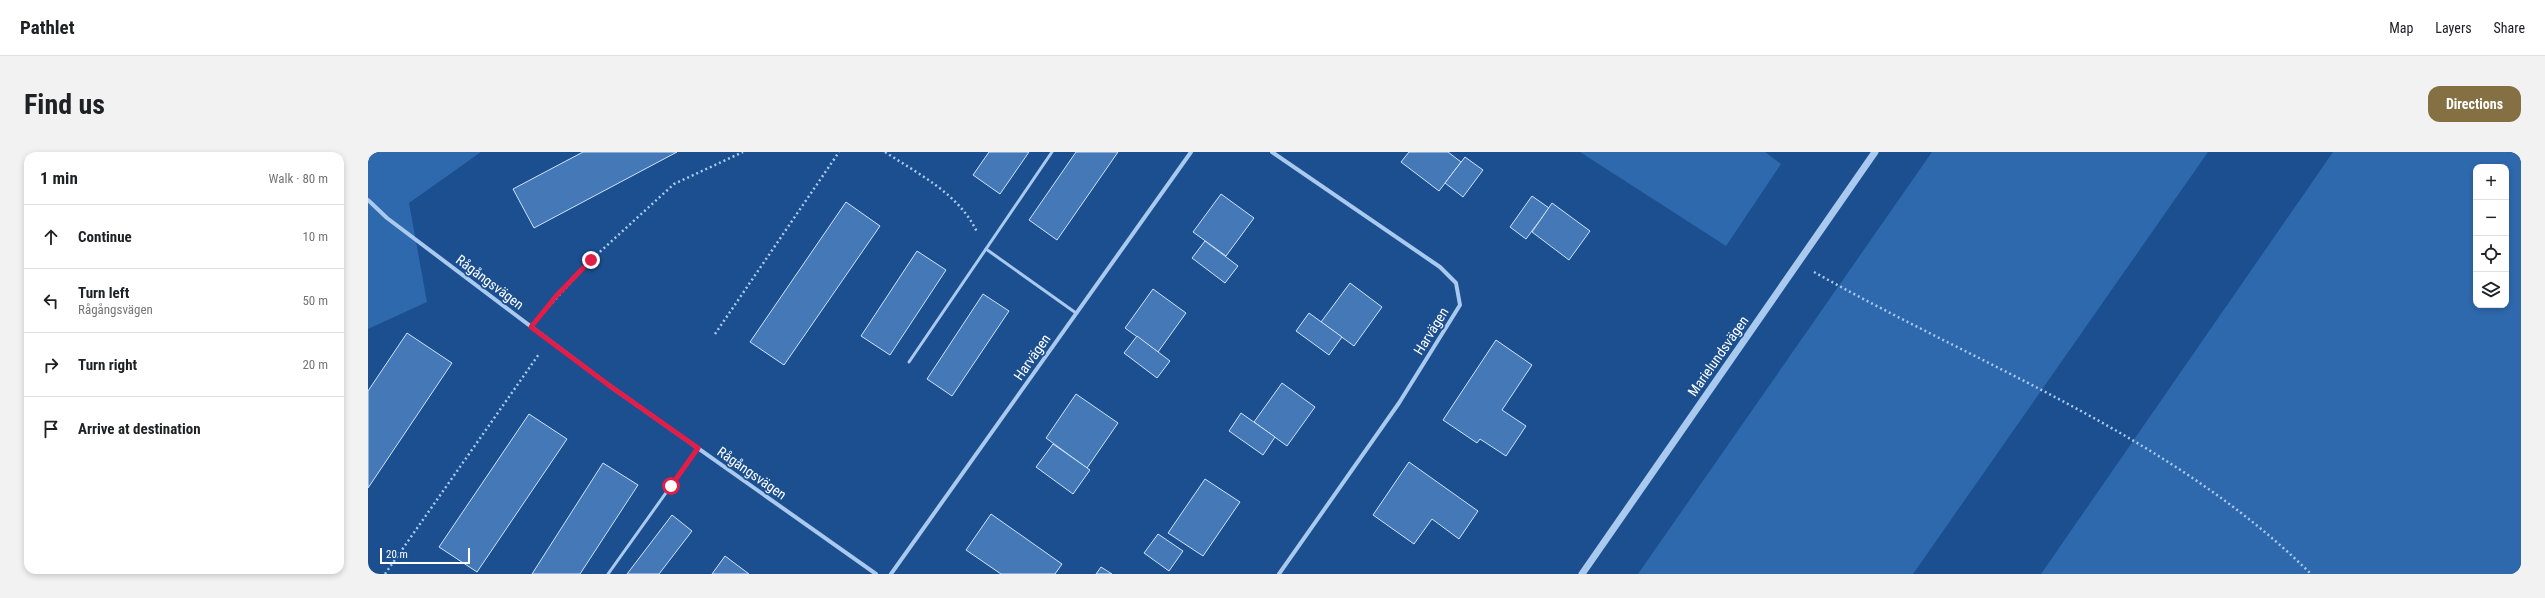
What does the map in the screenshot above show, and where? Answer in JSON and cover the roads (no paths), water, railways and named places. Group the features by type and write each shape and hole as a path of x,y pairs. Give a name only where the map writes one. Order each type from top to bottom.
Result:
{"street":[{"name":"Harvägen","path":"891,574 1191,152"},
{"name":"Harvägen","path":"1272,152 1440,267 1456,283 1460,305 1399,403 1280,574"},
{"name":"Marielundsvägen","path":"1582,574 1875,152"},
{"name":"Rågångsvägen","path":"368,200 387,218 548,340 876,574"}],"lane":[{"path":"908,362 1052,152"},
{"path":"986,249 1076,313"},
{"path":"608,574 698,448"}]}
